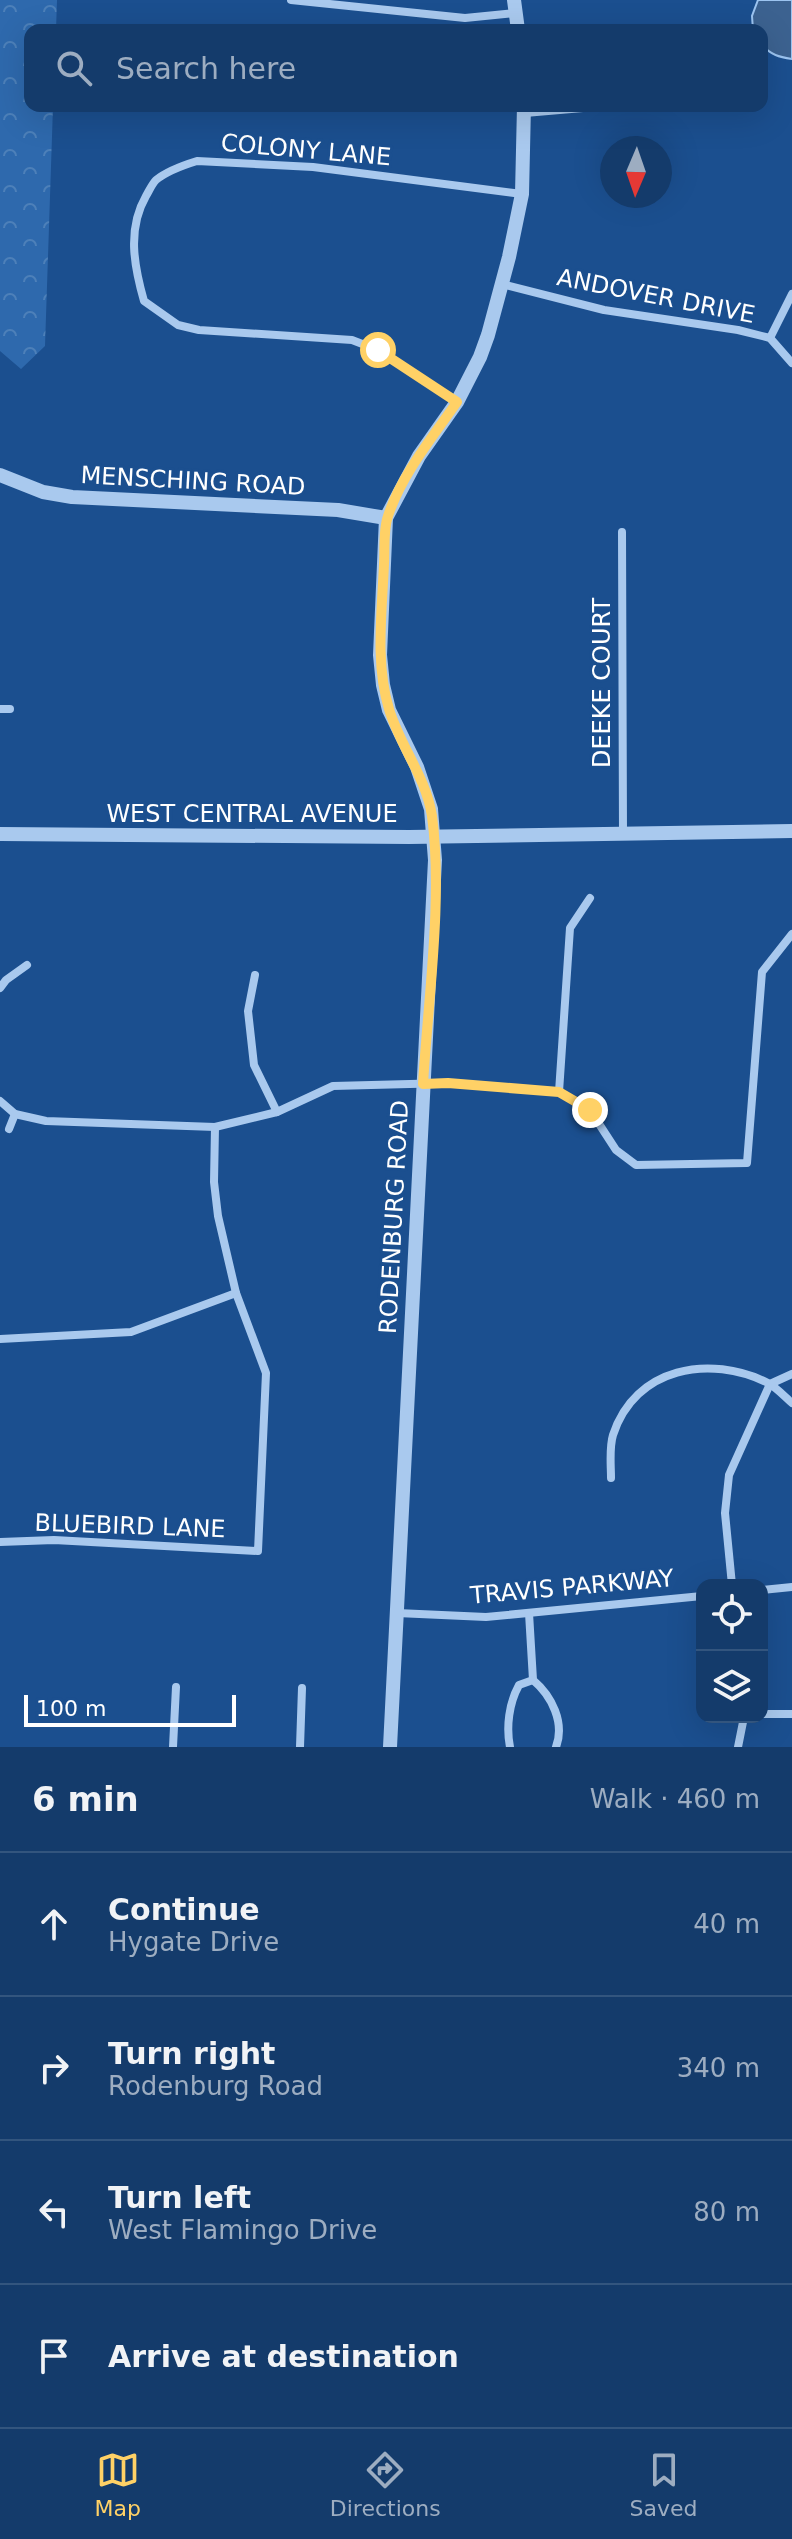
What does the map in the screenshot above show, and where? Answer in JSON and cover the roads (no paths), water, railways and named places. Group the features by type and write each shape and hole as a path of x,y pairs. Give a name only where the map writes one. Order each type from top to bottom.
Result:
{"street":[{"path":"291,0 465,18 515,6"},
{"name":"RODENBURG ROAD","path":"390,1747 435,893 431,809 417,767 397,731 383,685 380,655 386,518 419,456 457,402 480,357 502,284 522,194 524,112"},
{"name":"COLONY LANE","path":"457,402 378,350 352,340 199,330 178,325 144,301 135,267 140,207 155,181 197,161 313,167 522,194"},
{"name":"ANDOVER DRIVE","path":"502,284 604,310 738,330 770,338 792,363"},
{"path":"770,338 792,294"},
{"name":"MENSCHING ROAD","path":"0,475 43,492 72,497 338,510 386,518"},
{"name":"DEEKE COURT","path":"622,532 623,834"},
{"name":"WEST CENTRAL AVENUE","path":"0,834 434,836 792,831"},
{"path":"559,1092 570,928 590,898"},
{"path":"0,1101 15,1114 46,1121 215,1127 277,1112 333,1086 448,1083 559,1092 590,1110 616,1150 636,1165 747,1163 762,972 792,934"},
{"path":"0,988 27,965"},
{"path":"255,975 248,1011 254,1065 277,1112"},
{"path":"9,1129 15,1114"},
{"path":"0,1339 131,1332 236,1293 218,1216 214,1182 215,1127"},
{"name":"BLUEBIRD LANE","path":"0,1542 54,1540 258,1551 266,1373 236,1293"},
{"path":"611,1478 612,1438 634,1396 678,1371 706,1367 734,1372 770,1384 792,1403"},
{"path":"731,1579 725,1513 729,1475 770,1384 792,1374"},
{"path":"768,1589 792,1587"},
{"name":"TRAVIS PARKWAY","path":"397,1613 486,1617 696,1597"},
{"path":"529,1613 533,1680 546,1691 555,1709 560,1736 556,1747"},
{"path":"510,1747 507,1735 512,1697 519,1685 533,1680"},
{"path":"173,1747 176,1687"},
{"path":"300,1747 302,1688"},
{"path":"768,1714 792,1714"},
{"path":"738,1747 743,1723"}]}
